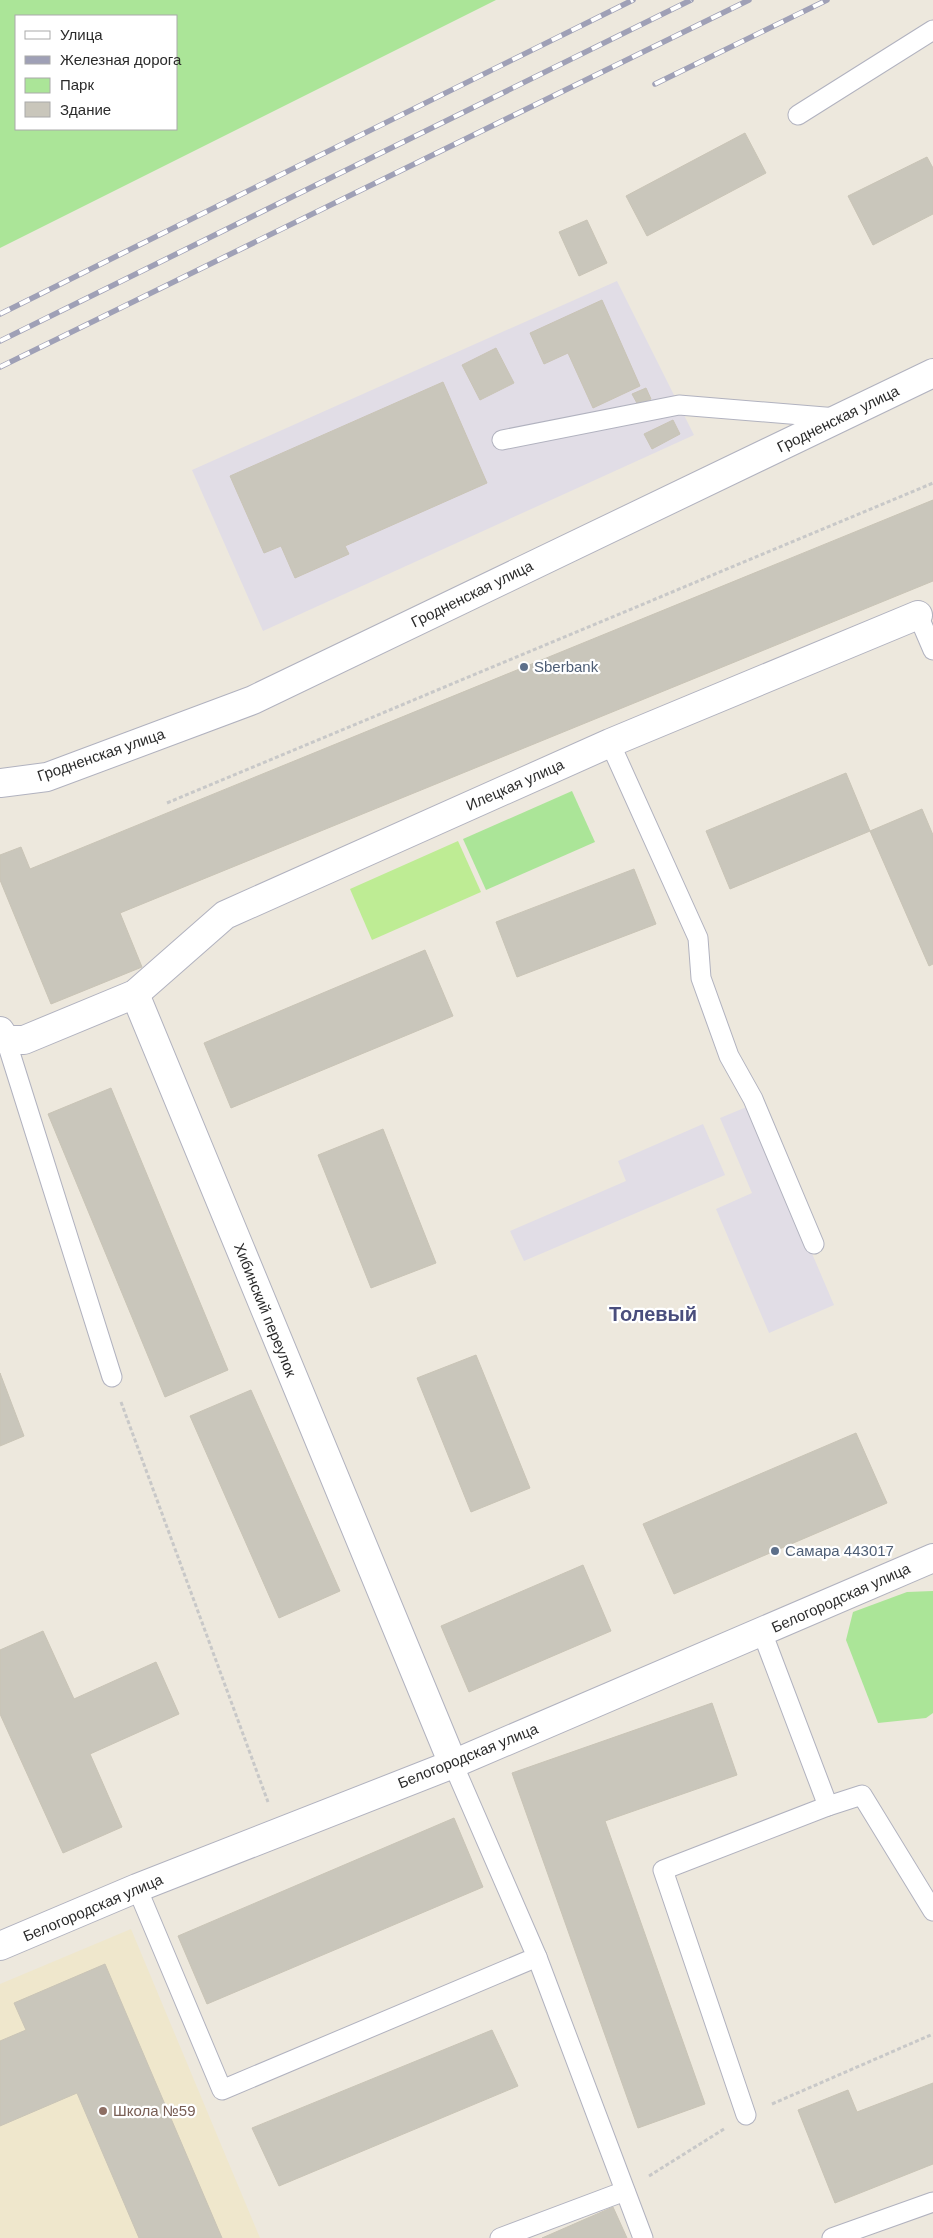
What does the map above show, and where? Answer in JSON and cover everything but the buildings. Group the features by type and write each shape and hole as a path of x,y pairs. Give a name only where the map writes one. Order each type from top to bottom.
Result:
{"street":[{"name":"Гродненская улица","path":"0,783 47,777 253,700 933,373"},
{"name":"Илецкая улица","path":"135,994 225,915 610,743 918,615"},
{"path":"3,1035 24,1040 135,994"},
{"name":"Хибинский переулок","path":"135,994 453,1764"},
{"name":"Белогородская улица","path":"0,1946 137,1888 453,1764 933,1558"}],"lane":[{"path":"798,115 933,30"},
{"path":"502,440 679,405 840,418"},
{"path":"918,615 933,650"},
{"path":"610,743 698,938 701,978 729,1056 753,1098 814,1244"},
{"path":"3,1035 112,1377"},
{"path":"762,1632 828,1806"},
{"path":"453,1764 537,1957 643,2238"},
{"path":"746,2115 663,1870 828,1806 862,1795 933,1911"},
{"path":"137,1888 222,2090 537,1957"},
{"path":"500,2238 625,2191"},
{"path":"832,2238 933,2202"}],"path":[{"path":"167,803 933,483"},
{"path":"112,1377 269,1805"},
{"path":"625,2191 746,2115 933,2034"}],"shaded area":[{"path":"617,281 694,435 263,631 192,470"},
{"path":"749,1106 834,1305 769,1333 716,1209 752,1193 720,1118"},
{"path":"703,1124 725,1175 524,1261 510,1231 626,1181 618,1161"},
{"name":"Школа №59","path":"131,1929 260,2238 0,2238 0,1984"}],"green space":[{"path":"0,0 496,0 0,248"},
{"path":"572,791 595,842 486,890 463,839"},
{"path":"458,841 481,892 372,940 350,889"},
{"path":"933,1591 933,1713 926,1718 878,1723 846,1640 853,1612 907,1592"}],"railway":[{"path":"0,314 633,0"},
{"path":"0,341 691,0"},
{"path":"0,367 749,0"},
{"path":"655,84 827,0"}],"place":[{"name":"Sberbank","path":"524,667"},
{"name":"Самара 443017","path":"775,1551"},
{"name":"Школа №59","path":"103,2111"}],"district":[{"name":"Толевый","path":"653,1314"}]}
